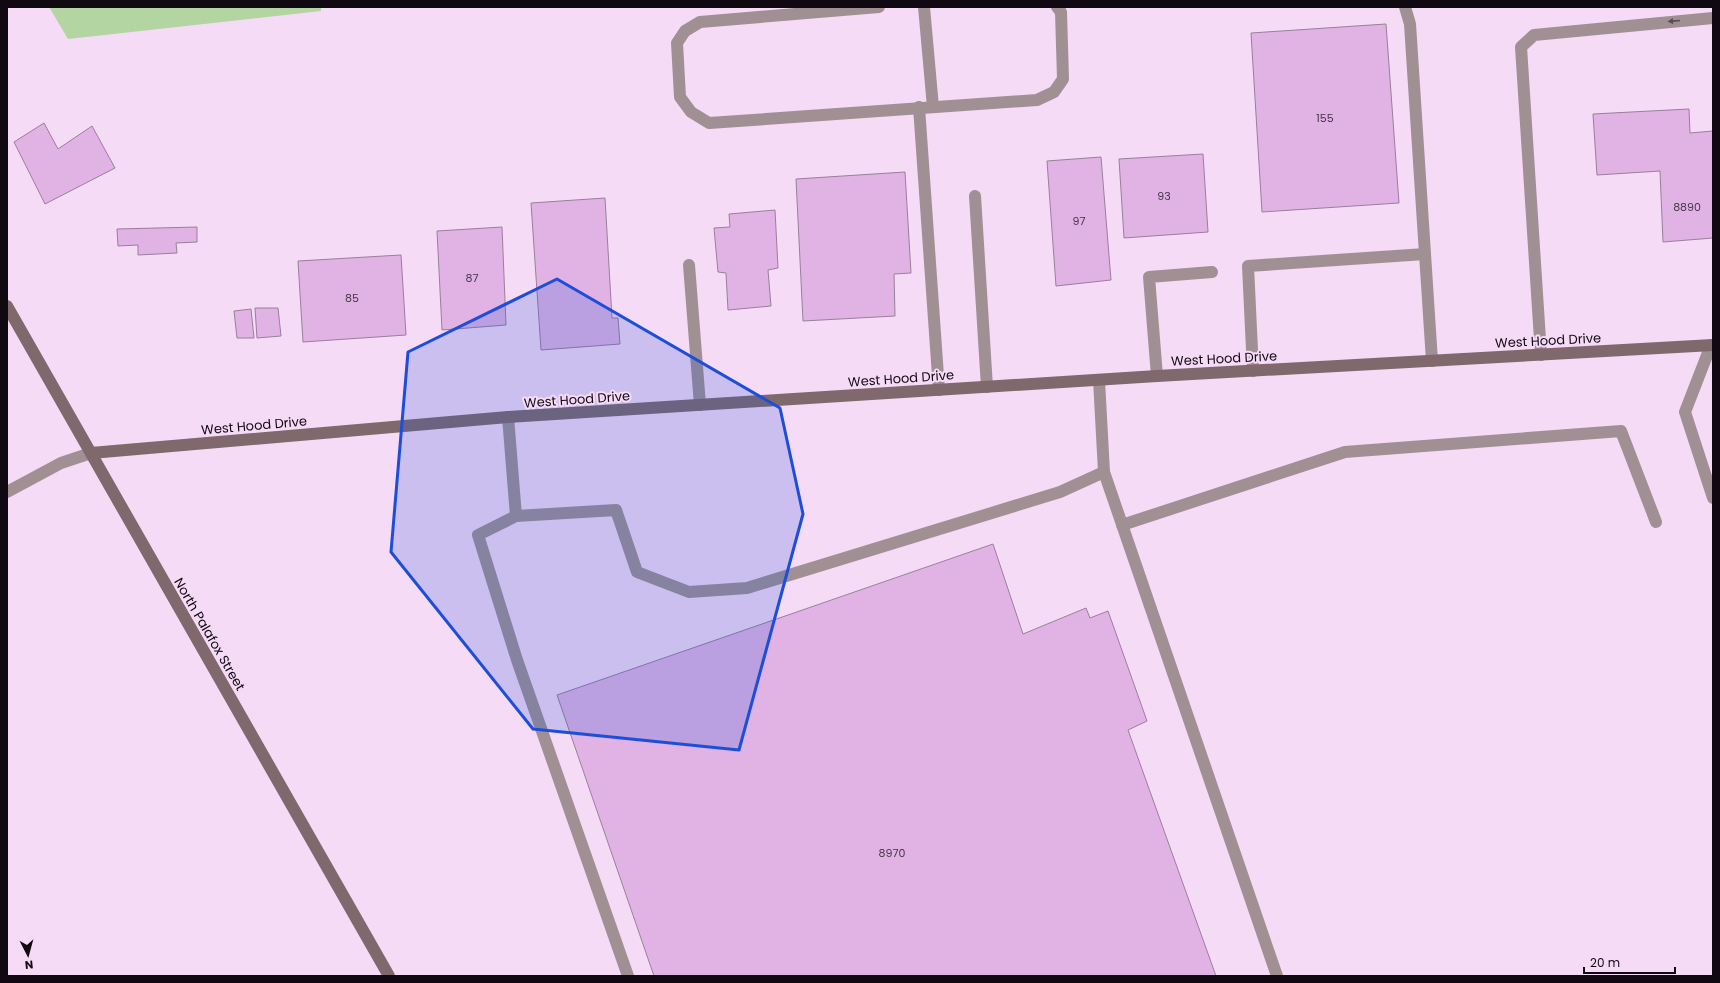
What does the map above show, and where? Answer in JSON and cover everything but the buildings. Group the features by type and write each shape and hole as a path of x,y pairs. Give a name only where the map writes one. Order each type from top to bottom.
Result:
{"street":[{"path":"879,7 700,22 685,31 677,43 680,97 691,112 710,123 919,107 1037,100 1054,92 1063,79 1061,12 1057,7"},
{"path":"924,7 933,107"},
{"path":"1405,7 1410,24 1432,361"},
{"path":"1541,355 1521,47 1534,35 1713,18"},
{"path":"919,107 939,390"},
{"path":"975,196 987,387"},
{"path":"1253,371 1248,266 1425,254"},
{"path":"689,265 700,405"},
{"path":"1157,376 1149,277 1212,272"},
{"name":"North Palafox Street","path":"7,306 389,976"},
{"path":"1712,345 1685,412 1707,462 1713,498"},
{"name":"West Hood Drive","path":"91,453 508,417 1157,376 1712,345"},
{"path":"1099,380 1104,472 1277,976"},
{"path":"508,417 516,516"},
{"path":"1122,525 1345,452 1621,431 1656,522"},
{"path":"7,492 61,462 91,453"},
{"path":"628,976 517,660 478,535 516,516 616,510 637,572 689,592 740,589 1060,492 1104,472"}],"highlighted area":[{"path":"557,279 780,408 803,514 739,750 533,729 391,552 408,352"}],"green space":[{"path":"49,7 321,7 321,11 68,39"}]}
